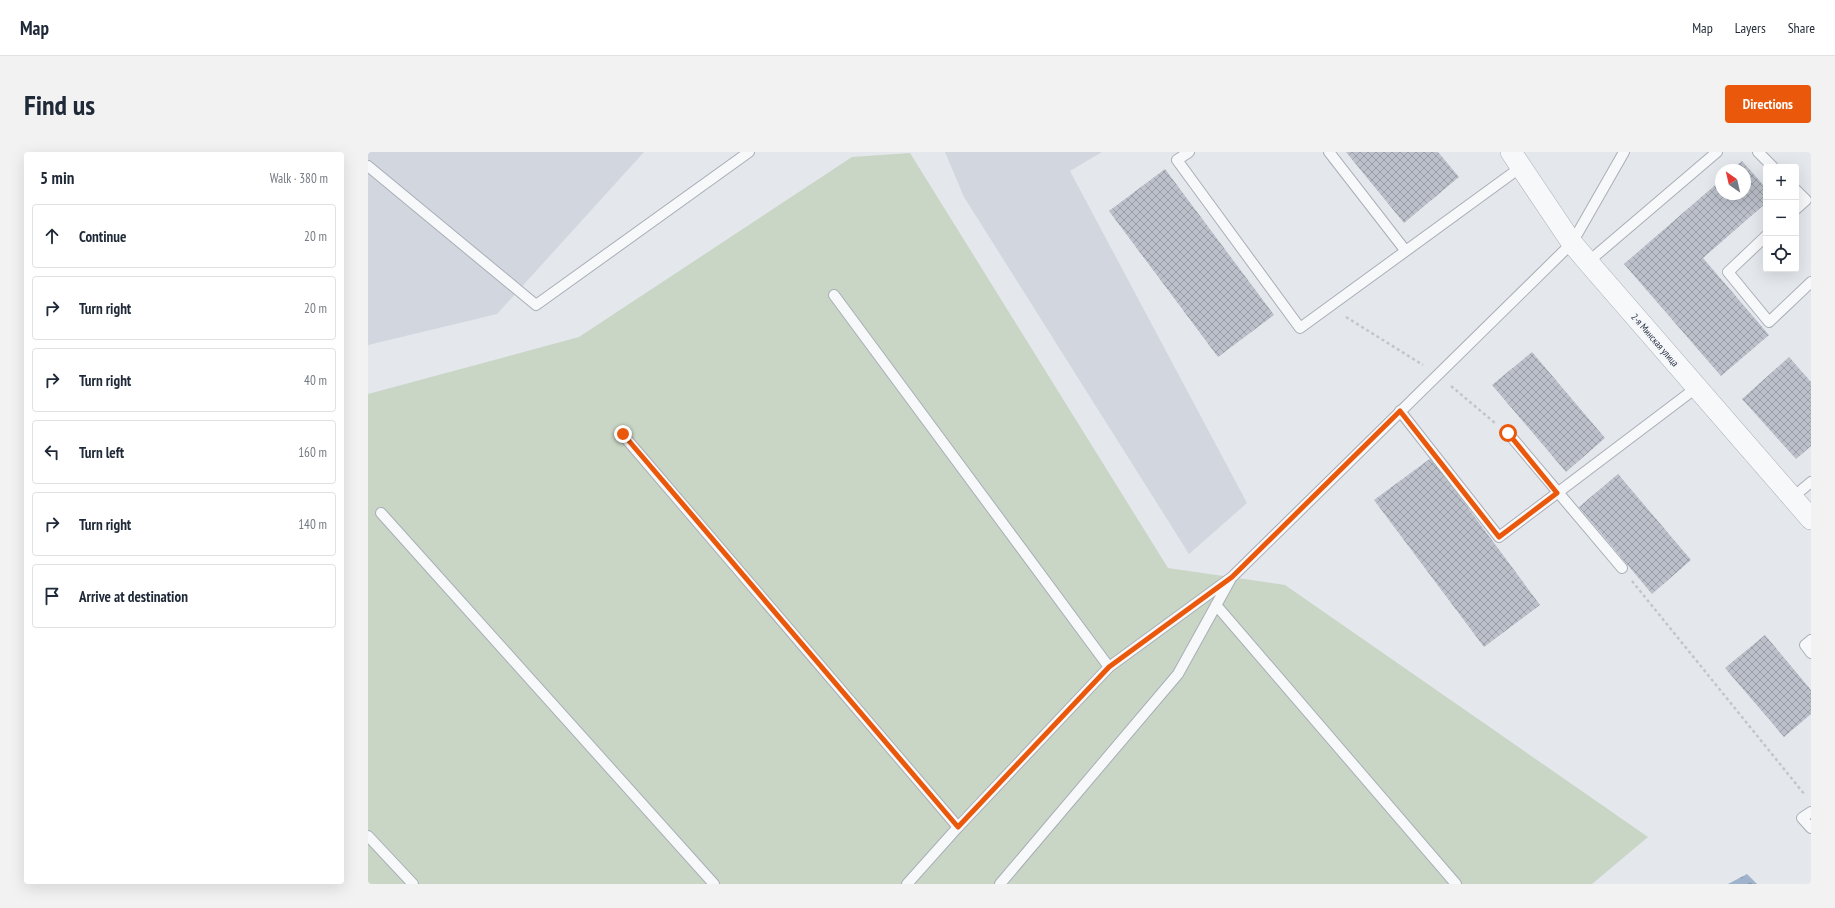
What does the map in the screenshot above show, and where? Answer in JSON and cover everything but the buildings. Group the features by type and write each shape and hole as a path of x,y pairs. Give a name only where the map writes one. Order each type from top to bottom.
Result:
{"street":[{"name":"2-я Минская улица","path":"1516,160 1572,243 1811,519"}],"lane":[{"path":"368,166 536,305 749,152"},
{"path":"1189,152 1177,160 1300,328 1405,250 1516,160"},
{"path":"1329,152 1405,250"},
{"path":"907,884 958,827 1109,667 1232,577 1572,243 1624,152"},
{"path":"1588,262 1717,152"},
{"path":"1758,152 1770,164"},
{"path":"1799,193 1808,203 1799,208"},
{"path":"1763,239 1728,272 1769,322 1811,282"},
{"path":"834,295 1109,667"},
{"path":"1400,411 1499,537 1696,388"},
{"path":"1508,433 1557,493 1622,568"},
{"path":"623,434 958,827"},
{"path":"1793,497 1811,482"},
{"path":"381,513 714,884"},
{"path":"1000,884 1178,674 1232,577"},
{"path":"1216,605 1456,884"},
{"path":"1811,640 1805,645 1811,653"},
{"path":"1811,812 1802,818 1811,828"},
{"path":"368,836 413,884"}],"path":[{"path":"1622,568 1806,797"}],"shaded area":[{"path":"368,152 644,152 497,314 368,345"},
{"path":"945,152 1102,152 1070,171 1247,503 1189,554 964,197"}],"green space":[{"path":"910,153 1168,568 1285,585 1648,837 1592,884 368,884 368,394 579,337 852,157"}],"water":[{"path":"1747,874 1757,884 1728,884"}],"route":[{"path":"623,434 958,827 1109,667 1232,577 1400,411 1499,537 1557,493 1508,433"}]}
